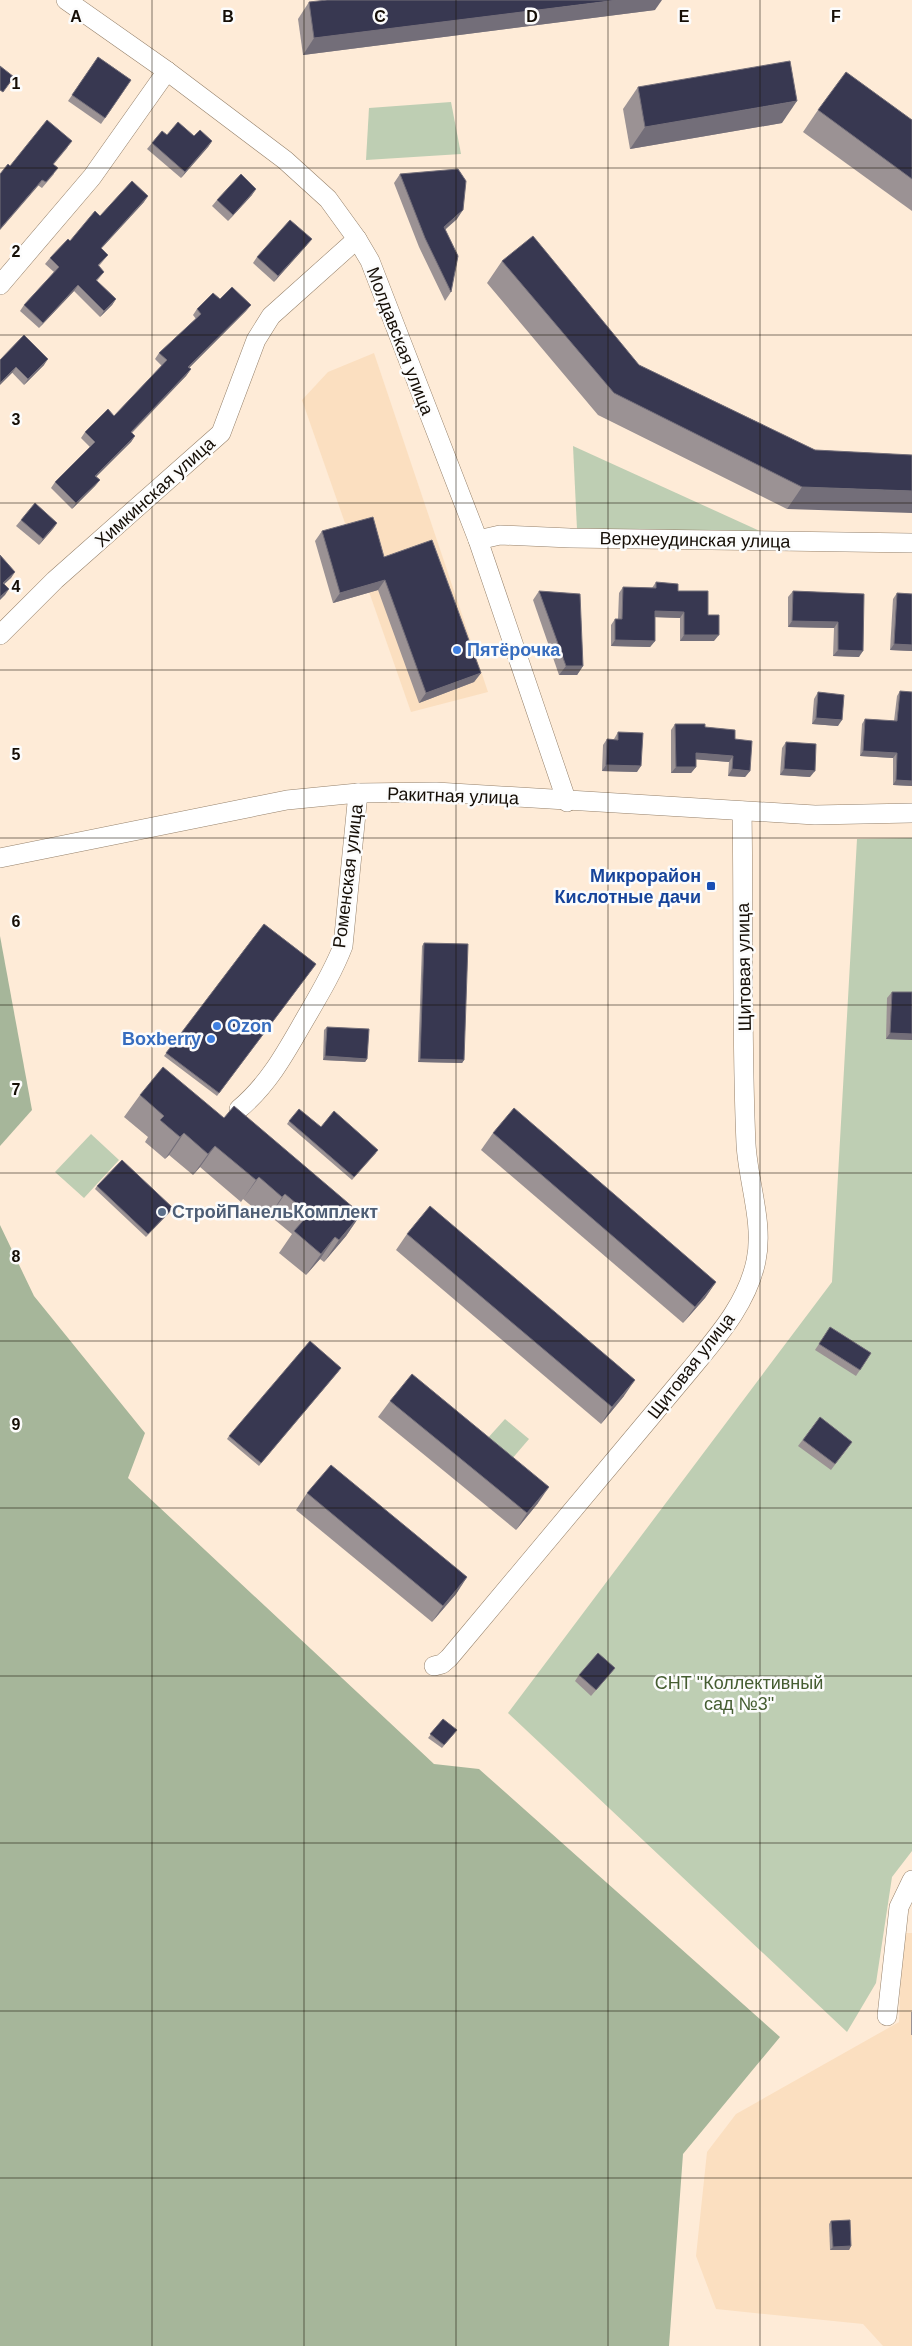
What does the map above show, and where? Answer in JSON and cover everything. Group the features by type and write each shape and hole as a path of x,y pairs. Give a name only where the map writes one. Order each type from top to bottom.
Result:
{"street":[{"name":"Молдавская улица","path":"66,0 167,71 285,160 328,200 357,239 370,261 478,540 567,802"},
{"path":"0,285 92,177 167,71"},
{"name":"Химкинская улица","path":"0,635 55,580 221,433 256,340 271,316 357,239"},
{"name":"Верхнеудинская улица","path":"478,540 500,535 570,538 912,543"},
{"name":"Ракитная улица","path":"0,858 287,800 358,793 436,792 567,802 815,815 912,814"},
{"name":"Роменская улица","path":"239,1109 257,1094 272,1075 335,968 343,946 358,793"},
{"name":"Щитовая улица","path":"434,1666 442,1664 449,1658 726,1327 747,1289 756,1260 757,1226 746,1146 742,811"},
{"path":"888,2016 899,1907 912,1880"}],"shaded area":[{"path":"374,353 488,692 411,712 302,400 328,372"},
{"path":"902,1933 912,1933 912,2346 883,2346 863,2324 716,2309 696,2256 707,2152 736,2114 899,2022"}],"green space":[{"path":"451,102 461,154 366,160 369,108"},
{"path":"573,446 762,532 577,529"},
{"name":"СНТ \"Коллективный сад №3\"","path":"912,838 912,1851 892,1877 876,1983 847,2032 508,1713 832,1282 857,839"},
{"path":"0,936 32,1110 0,1146"},
{"path":"91,1134 119,1160 84,1198 55,1172"},
{"path":"0,1225 34,1296 145,1433 128,1478 434,1764 479,1769 780,2037 683,2154 669,2346 0,2346"},
{"path":"505,1419 529,1439 511,1460 487,1439"}],"building":[{"path":"327,0 618,0 314,38 309,2"},
{"path":"98,57 131,80 105,118 72,95"},
{"path":"790,61 797,101 645,127 638,87"},
{"path":"0,66 14,77 3,92 0,90"},
{"path":"846,72 912,120 912,179 818,110"},
{"path":"47,120 72,141 53,164 58,168 46,182 42,180 0,229 0,174 8,164 10,166"},
{"path":"178,122 194,136 200,130 212,141 185,172 152,143 162,131 167,135"},
{"path":"458,169 466,181 463,210 444,227 458,256 451,292 425,238 400,174"},
{"path":"241,174 256,189 233,215 217,200"},
{"path":"132,181 148,196 101,248 108,255 98,265 104,272 96,280 116,299 104,311 78,285 43,323 24,305 59,267 50,258 68,239 70,241 95,211 100,216"},
{"path":"290,220 312,239 278,276 257,257"},
{"path":"533,236 639,365 815,450 912,455 912,491 802,487 614,393 502,261"},
{"path":"232,287 251,305 188,367 191,369 131,432 135,436 95,476 100,480 76,503 55,482 95,442 85,432 108,409 114,416 167,360 159,353 201,314 197,309 213,293 220,299"},
{"path":"24,335 48,359 28,379 16,367 0,383 0,360"},
{"path":"35,503 57,523 43,539 21,520"},
{"path":"373,517 384,557 432,540 481,673 426,693 385,580 340,593 322,531"},
{"path":"0,555 15,572 3,583 9,589 0,597"},
{"path":"656,582 678,584 678,591 708,591 708,615 719,615 719,635 684,635 684,612 655,611 655,641 615,640 615,619 622,619 623,587 656,588"},
{"path":"539,591 580,594 583,666 566,666"},
{"path":"793,591 864,594 863,651 838,650 838,622 792,621"},
{"path":"897,593 912,594 912,645 894,644"},
{"path":"900,691 912,692 912,781 896,780 897,753 863,751 865,719 897,721"},
{"path":"818,692 844,695 842,720 816,718"},
{"path":"675,724 705,724 705,727 735,730 735,739 752,741 750,771 732,769 733,756 696,753 696,767 676,767"},
{"path":"618,732 643,733 641,766 606,765 607,739 618,740"},
{"path":"786,742 816,744 815,771 784,769"},
{"path":"264,924 316,964 219,1093 166,1053"},
{"path":"424,943 468,944 464,1060 420,1059"},
{"path":"892,992 912,992 912,1034 890,1033"},
{"path":"327,1027 369,1029 367,1059 325,1056"},
{"path":"163,1067 224,1118 234,1106 361,1214 339,1240 335,1237 321,1254 294,1231 309,1214 285,1194 282,1197 259,1177 256,1180 215,1146 208,1154 184,1133 180,1137 160,1120 164,1116 140,1095"},
{"path":"514,1108 716,1282 695,1307 493,1133"},
{"path":"299,1109 321,1127 334,1111 378,1150 354,1177 289,1121"},
{"path":"122,1160 173,1208 148,1234 97,1186"},
{"path":"430,1206 635,1380 612,1407 407,1234"},
{"path":"830,1327 871,1353 860,1370 819,1344"},
{"path":"310,1341 341,1368 261,1463 229,1436"},
{"path":"412,1374 549,1487 527,1513 390,1401"},
{"path":"820,1417 852,1442 835,1464 803,1440"},
{"path":"331,1465 467,1577 443,1606 307,1493"},
{"path":"598,1653 615,1668 596,1690 579,1675"},
{"path":"443,1719 457,1730 444,1745 430,1734"},
{"path":"850,2220 851,2246 833,2247 831,2221"}],"place":[{"name":"Пятёрочка","path":"457,650"},
{"name":"Микрорайон Кислотные дачи","path":"711,886"},
{"name":"Ozon","path":"217,1026"},
{"name":"Boxberry","path":"211,1039"},
{"name":"СтройПанельКомплект","path":"162,1212"}]}
